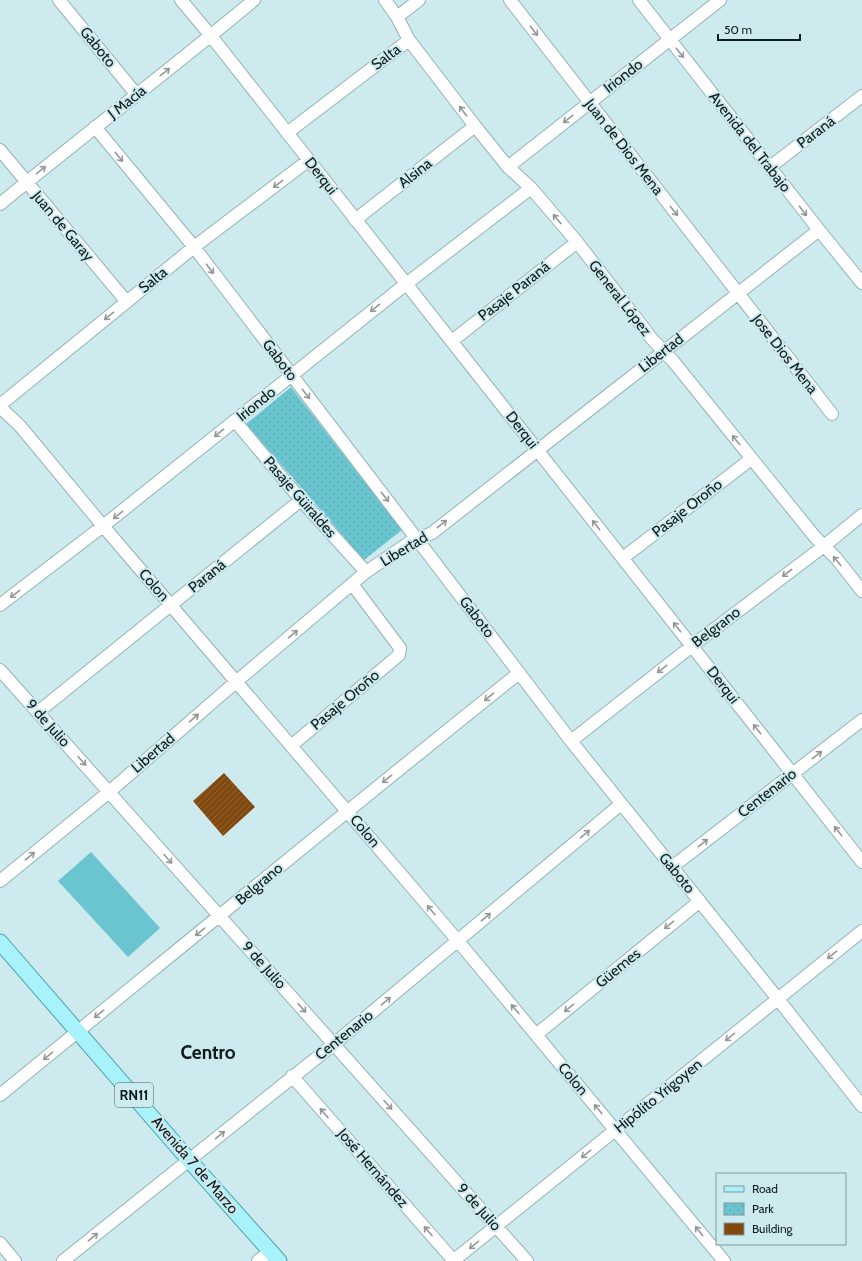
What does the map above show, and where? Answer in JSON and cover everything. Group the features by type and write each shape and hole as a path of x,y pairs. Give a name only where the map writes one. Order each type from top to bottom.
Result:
{"main road":[{"name":"Avenida 7 de Marzo","path":"0,942 189,1160 275,1256"}],"street":[{"name":"Gaboto","path":"59,0 136,94"},
{"name":"Derqui","path":"181,0 452,341 862,862"},
{"name":"J Macía","path":"0,204 254,0"},
{"name":"General López","path":"385,0 397,17 409,40 508,167 531,188 577,242 652,339 664,351 751,459 824,546 836,558 862,591"},
{"path":"397,17 419,0"},
{"name":"Juan de Dios Mena","path":"510,0 738,293"},
{"name":"Avenida del Trabajo","path":"639,0 862,283"},
{"name":"Iriondo","path":"508,167 720,0"},
{"name":"Salta","path":"287,133 409,40"},
{"name":"Paraná","path":"770,167 860,103"},
{"name":"Alsina","path":"355,220 475,126"},
{"name":"Gaboto","path":"95,127 194,247 571,741 700,900 862,1106"},
{"name":"Juan de Garay","path":"0,150 126,301"},
{"name":"Salta","path":"0,406 126,301 194,247 309,160"},
{"name":"Iriondo","path":"0,605 103,526 406,284 531,188"},
{"name":"Libertad","path":"0,881 109,792 366,572 410,542 432,533 819,230"},
{"name":"Pasaje Paraná","path":"452,341 577,242"},
{"name":"Jose Dios Mena","path":"738,293 832,414"},
{"name":"Colon","path":"0,406 20,426 103,526 458,941 724,1261"},
{"name":"Pasaje Güiraldes","path":"235,421 301,500 366,572"},
{"name":"Pasaje Oroño","path":"623,558 751,459"},
{"name":"Paraná","path":"38,712 301,500"},
{"name":"Belgrano","path":"571,741 862,515"},
{"name":"Pasaje Oroño","path":"291,746 399,655 400,648 352,584"},
{"name":"9 de Julio","path":"0,670 527,1261"},
{"name":"Belgrano","path":"0,1095 347,811 519,673"},
{"name":"Centenario","path":"672,867 862,720"},
{"name":"Centenario","path":"63,1261 292,1076 334,1044 621,804"},
{"name":"Güemes","path":"536,1034 700,900"},
{"name":"Hipólito Yrigoyen","path":"454,1261 862,931"},
{"name":"José Hernández","path":"292,1076 454,1261"},
{"path":"0,1243 15,1261"},
{"path":"258,1261 275,1256"}],"green space":[{"path":"291,387 402,530 364,560 246,424"},
{"path":"91,852 160,928 128,957 58,881"}],"building":[{"path":"224,773 255,807 223,836 193,801"}],"district":[{"name":"Centro","path":"208,1052"}]}
